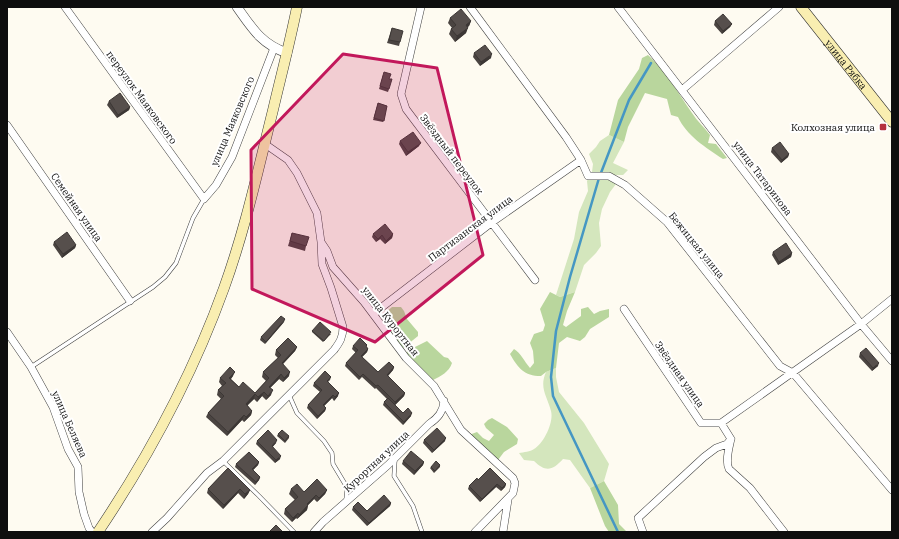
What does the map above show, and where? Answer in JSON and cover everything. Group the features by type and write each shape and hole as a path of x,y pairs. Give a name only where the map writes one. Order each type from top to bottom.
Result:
{"main road":[{"path":"98,532 118,501 162,425 181,388 209,326 238,248 265,144 297,7"},
{"name":"улица Рябка","path":"801,7 892,122"}],"street":[{"name":"переулок Маяковского","path":"65,7 204,199"},
{"path":"237,7 255,33 274,48 287,53"},
{"name":"Звёздный переулок","path":"421,7 401,94 406,109 535,280"},
{"name":"Бежицкая улица","path":"470,7 566,137 581,160 588,176 609,176 625,185 667,222 780,366 793,373 892,490"},
{"path":"620,10 629,7"},
{"path":"682,90 779,7"},
{"name":"улица Татаринова","path":"620,10 861,324 892,362"},
{"name":"улица Маяковского","path":"204,199 216,185 232,157 274,48"},
{"name":"Семейная улица","path":"7,125 130,301"},
{"name":"улица Курортная","path":"265,144 288,160 297,173 317,213 321,242 327,251 333,267 364,302 406,358 434,386 444,400 461,430 513,478 515,483 513,493 508,499"},
{"name":"Партизанская улица","path":"372,314 491,223 581,160"},
{"path":"152,532 167,518 207,473 223,461 334,350 340,342 343,327 332,288 322,264 321,242"},
{"path":"784,532 750,488 727,466 731,439 721,423 861,324 892,299"},
{"name":"Звёздная улица","path":"624,309 701,423 721,423"},
{"name":"улица Беляева","path":"7,332 31,367 53,407 68,449 78,467 79,492 82,506 89,528 92,532"},
{"name":"Курортная улица","path":"314,532 436,419 443,408 444,400"},
{"path":"643,532 638,518 704,457 716,448 727,444 731,439"},
{"path":"475,532 508,499"},
{"path":"503,532 508,499"}],"lane":[{"path":"31,367 165,277 176,264 193,218 204,199"},
{"path":"289,395 297,413 324,441 332,453 333,464 347,490 345,503"},
{"path":"395,457 394,476 413,506 422,532"},
{"path":"223,461 294,532"}],"highlighted area":[{"path":"343,54 437,68 483,255 375,342 252,289 251,150"}],"green space":[{"path":"648,55 666,75 694,116 710,135 708,143 716,144 727,158 723,159 703,146 691,135 678,117 671,115 667,99 645,93 628,127 624,142 609,135 618,100 639,69 642,58"},
{"path":"609,135 624,142 613,163 628,170 623,175 614,175 616,184 610,192 602,209 599,223 601,246 584,265 575,292 560,297 556,295 574,239 579,212 588,191 587,181 592,172 593,164 589,154 600,141"},
{"path":"550,292 560,297 575,292 563,325 566,327 581,316 581,309 588,307 594,314 609,309 609,317 590,329 585,337 580,341 567,337 559,343 556,368 541,376 530,375 519,367 510,354 514,349 521,355 530,368 534,363 533,351 530,343 534,334 543,331 545,325 540,309"},
{"path":"392,307 401,307 407,319 418,332 418,336 402,349 379,318"},
{"path":"427,341 452,363 447,371 433,380 406,361 407,351"},
{"path":"556,368 559,392 584,423 609,464 604,481 590,488 570,460 563,459 553,468 546,469 534,461 524,460 519,453 529,451 538,446 545,437 550,426 552,416 544,392 543,383 546,372"},
{"path":"492,418 507,427 518,439 517,444 504,452 498,460 469,435 477,432 489,441 494,435 486,428 484,424"},
{"path":"604,481 618,505 619,524 627,532 609,532 605,526 590,488"}],"building":[{"path":"461,9 471,21 466,25 468,28 457,36 451,29 456,25 450,18"},
{"path":"723,14 732,24 723,31 715,21"},
{"path":"392,28 403,31 400,42 389,40"},
{"path":"485,45 492,54 481,62 474,53"},
{"path":"384,72 391,74 389,79 392,79 389,89 380,86"},
{"path":"120,93 130,107 118,115 109,101"},
{"path":"378,103 387,106 384,121 374,118"},
{"path":"413,132 421,143 408,152 400,141"},
{"path":"780,142 789,154 782,160 772,148"},
{"path":"385,224 393,234 386,241 382,235 378,239 373,234"},
{"path":"67,232 76,245 63,254 54,242"},
{"path":"292,233 309,237 306,246 290,241"},
{"path":"786,243 792,253 779,262 773,252"},
{"path":"281,316 285,319 266,342 261,337"},
{"path":"320,322 331,332 324,341 312,331"},
{"path":"288,338 297,347 282,363 290,372 284,378 281,374 269,387 273,390 268,396 264,392 258,397 255,394 246,404 252,411 246,417 244,415 228,432 208,413 224,396 218,390 226,383 220,378 230,367 235,372 229,378 239,387 243,382 255,393 269,378 263,372 281,355 276,350"},
{"path":"360,338 367,345 366,346 368,349 361,356 378,372 389,362 394,367 387,375 405,393 395,402 378,385 376,386 363,374 360,377 346,363 358,350 353,346"},
{"path":"866,348 879,363 873,368 860,353"},
{"path":"325,371 331,377 327,381 339,393 335,397 333,395 323,405 326,408 318,416 308,405 322,390 314,383"},
{"path":"388,398 403,413 408,408 412,413 404,422 384,402"},
{"path":"437,428 446,438 434,450 424,440"},
{"path":"268,430 277,440 272,446 281,456 276,460 257,441"},
{"path":"282,430 289,436 285,441 278,434"},
{"path":"411,451 424,462 415,471 403,461"},
{"path":"249,452 259,462 252,469 260,477 256,482 236,464"},
{"path":"436,461 440,465 435,471 431,467"},
{"path":"228,468 250,490 245,494 240,489 224,505 208,489"},
{"path":"490,468 506,484 502,488 497,484 482,499 469,486 477,478 478,480"},
{"path":"317,479 327,490 319,498 316,495 299,515 298,513 293,518 285,509 298,497 291,489 297,484 304,492"},
{"path":"384,495 391,503 369,523 353,507 358,502 367,511"},
{"path":"276,525 283,532 269,532"}],"waterway":[{"path":"618,532 553,396 551,377 556,331 599,178 629,100 651,63"}],"place":[{"name":"Колхозная улица","path":"883,127"}]}
